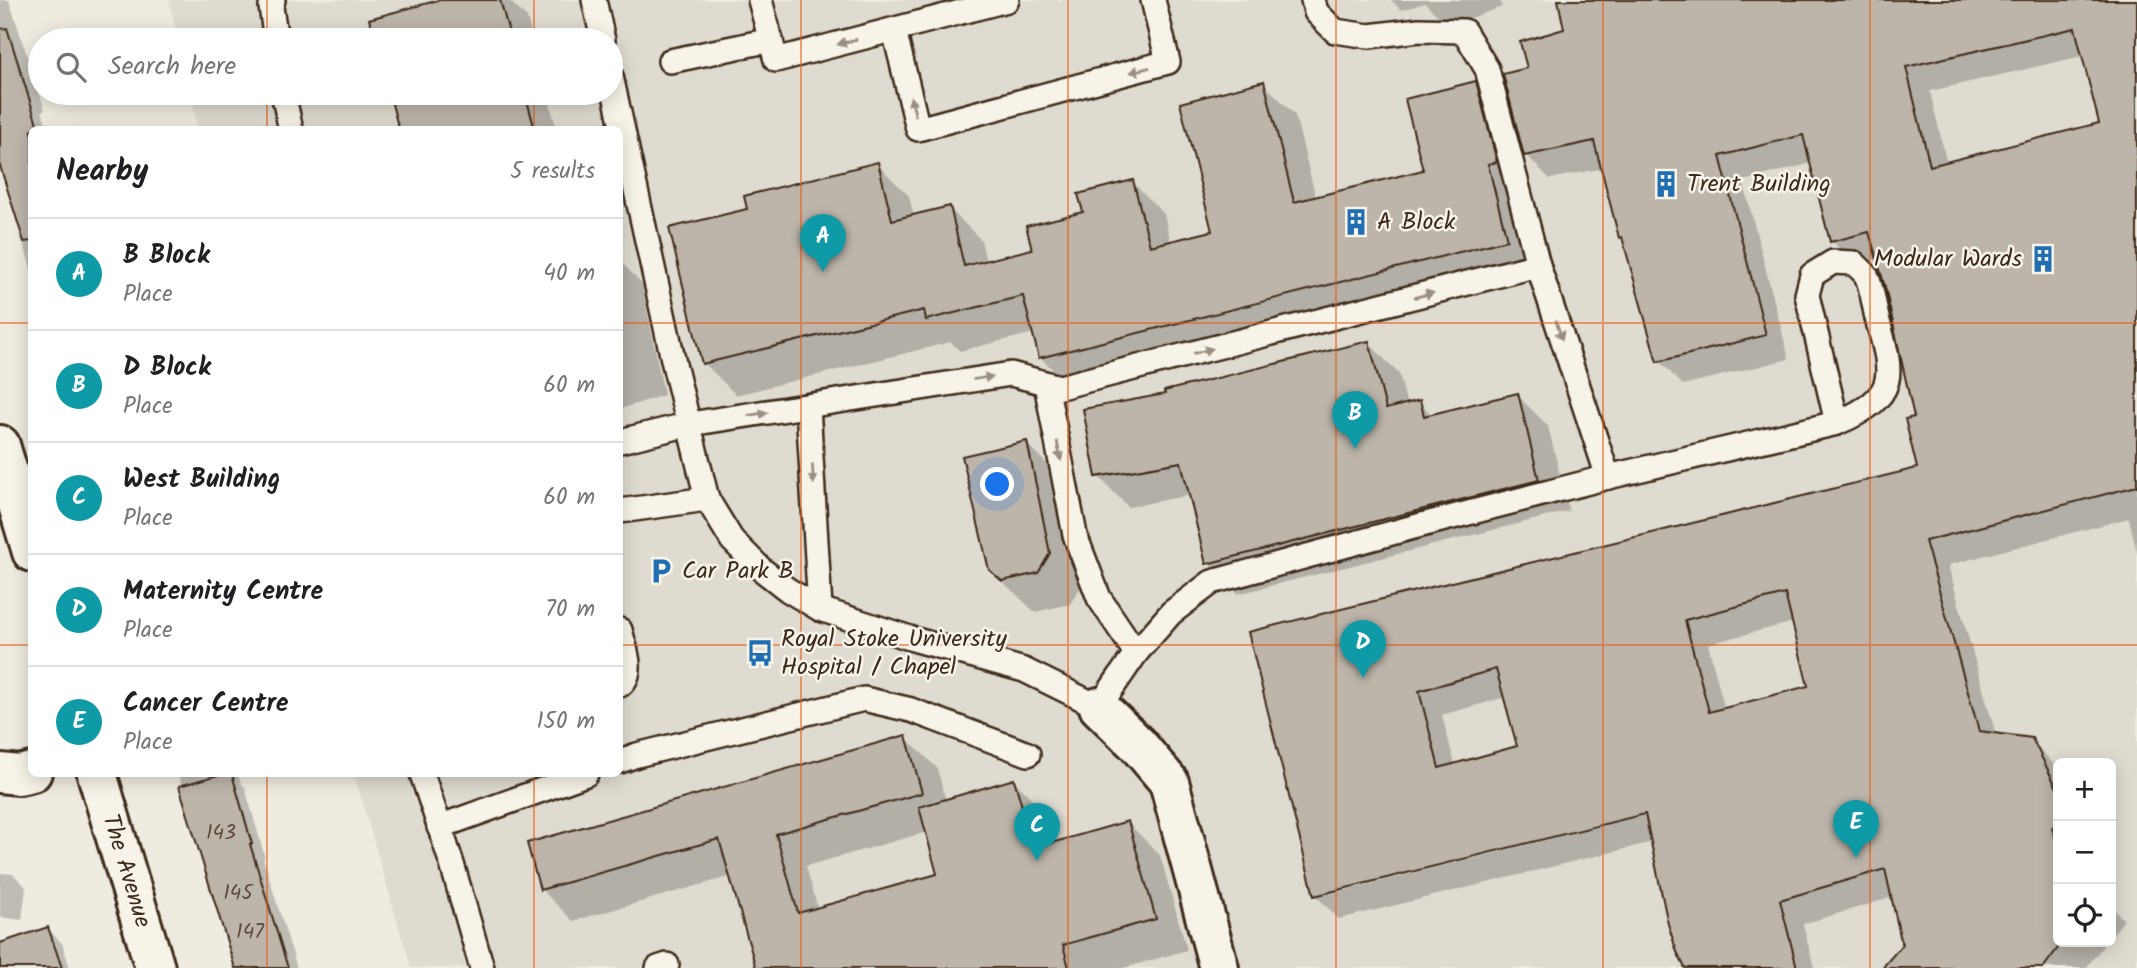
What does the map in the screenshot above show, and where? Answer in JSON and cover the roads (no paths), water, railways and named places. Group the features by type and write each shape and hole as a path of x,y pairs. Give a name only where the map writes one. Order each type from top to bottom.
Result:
{"street":[{"path":"0,444 28,538"},
{"path":"1099,707 1138,744 1169,782 1219,968"},
{"path":"0,774 28,773"},
{"name":"The Avenue","path":"98,777 155,968"}],"lane":[{"path":"273,0 271,7 274,28"},
{"path":"594,0 600,28"},
{"path":"760,0 776,61 1007,0"},
{"path":"894,30 918,128 1168,62 1153,0"},
{"path":"1312,0 1316,12 1335,31 1369,36 1419,30 1464,31 1487,69 1538,265 1608,477"},
{"path":"670,61 771,40"},
{"path":"286,105 290,126"},
{"path":"617,105 622,126"},
{"path":"623,131 674,364 707,499 732,540 761,569 788,590 820,609 1024,670 1099,707 1136,653 1171,613 1212,582 1608,477 1838,423 1855,415 1873,403 1887,385 1890,364 1866,274 1854,263 1833,262 1812,275 1807,295 1838,423"},
{"path":"623,440 690,424 1011,374 1060,387 1538,265"},
{"path":"1046,384 1075,535 1099,598 1136,653"},
{"path":"808,406 820,609"},
{"path":"623,511 707,499"},
{"path":"623,645 628,671 623,683"},
{"path":"623,760 864,699 911,710 1028,754"},
{"path":"423,777 482,968"},
{"path":"439,827 578,777"}],"place":[{"name":"Trent Building","path":"1666,184"},
{"name":"A Block","path":"1356,222"},
{"name":"Modular Wards","path":"2043,259"},
{"name":"B Block","path":"823,272"},
{"name":"D Block","path":"1355,449"},
{"name":"Car Park B","path":"661,571"},
{"name":"Royal Stoke University Hospital / Chapel","path":"760,653"},
{"name":"Maternity Centre","path":"1363,678"},
{"name":"Cancer Centre","path":"1856,858"},
{"name":"West Building","path":"1037,861"}]}
